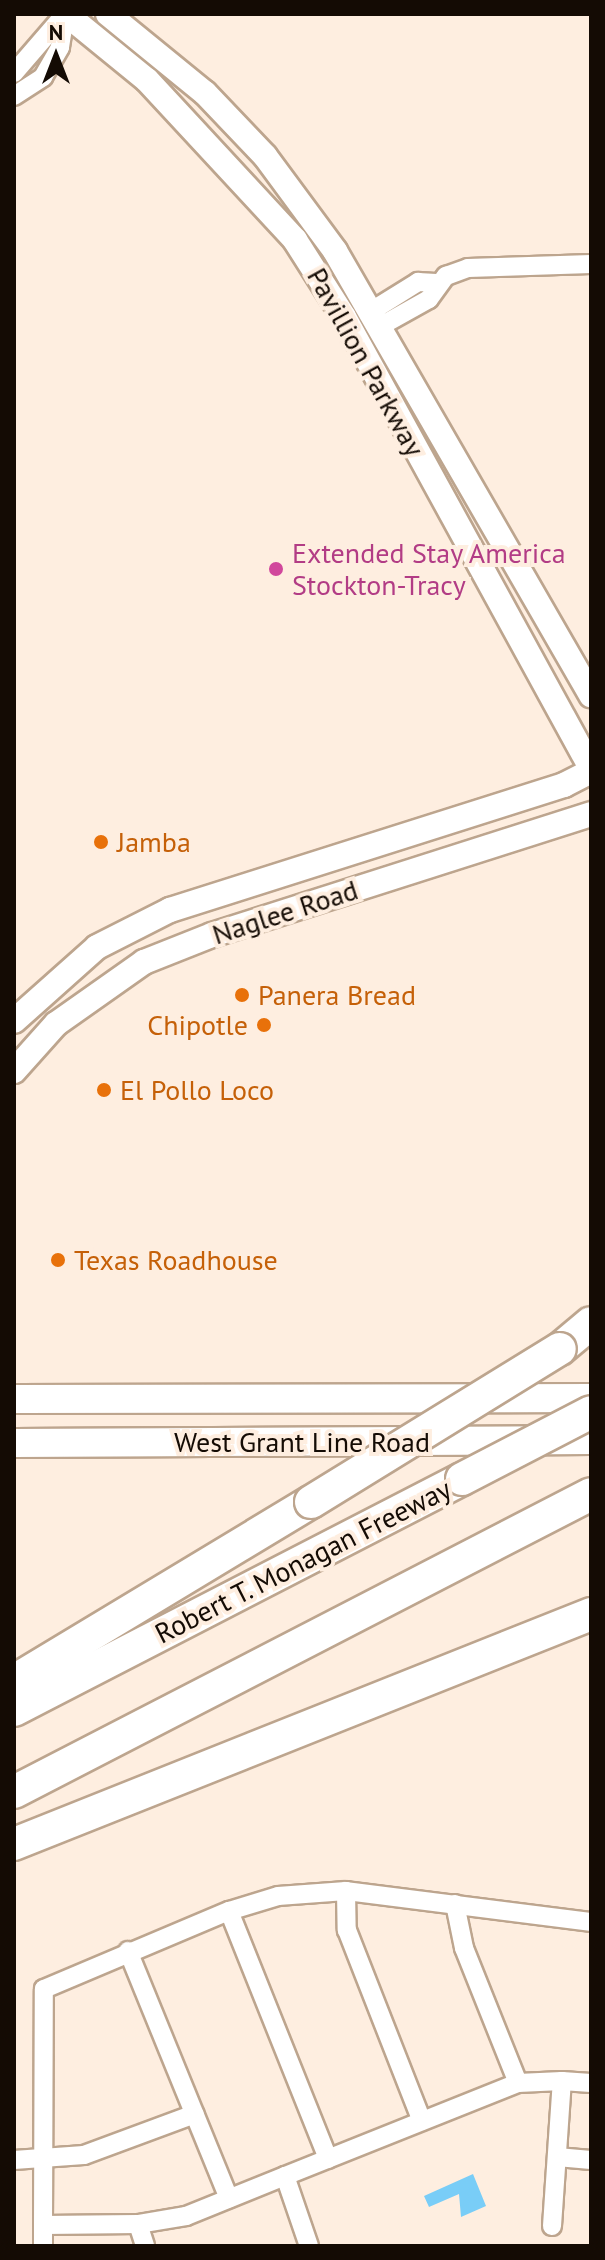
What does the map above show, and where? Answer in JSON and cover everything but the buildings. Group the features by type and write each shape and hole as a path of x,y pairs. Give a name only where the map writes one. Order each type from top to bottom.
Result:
{"highway":[{"path":"14,1681 560,1349 591,1323"},
{"name":"Robert T. Monagan Freeway","path":"14,1710 591,1412"},
{"path":"14,1792 591,1494"},
{"path":"14,1844 591,1614"}],"main road":[{"name":"Pavillion Parkway","path":"65,14 147,80 295,240 344,317 591,770"},
{"name":"Pavillion Parkway","path":"108,14 205,93 265,156 335,251 591,695"},
{"name":"Naglee Road","path":"14,1021 97,947 170,910 564,785 591,770"},
{"name":"Naglee Road","path":"14,1071 56,1024 144,962 212,935 591,814"},
{"name":"West Grant Line Road","path":"15,1399 591,1398"},
{"name":"West Grant Line Road","path":"14,1443 591,1440"}],"street":[{"path":"14,73 65,14"},
{"path":"14,96 43,77 60,47 65,14"},
{"path":"375,319 429,299 436,283 468,268 591,264"},
{"path":"346,1891 347,1930 422,2121"},
{"path":"43,2246 44,1989 128,1951 229,1911 278,1896 346,1891 591,1922"},
{"path":"455,1904 464,1948 518,2083"},
{"path":"229,1911 328,2159"},
{"path":"128,1951 229,2198"},
{"path":"552,2226 562,2081"},
{"path":"43,2225 138,2224 186,2216 518,2083 591,2083"},
{"path":"14,2160 84,2155 195,2114"},
{"path":"557,2157 591,2160"},
{"path":"285,2176 309,2246"},
{"path":"138,2224 145,2246"}],"water":[{"path":"473,2174 486,2206 461,2217 459,2194 429,2207 424,2196"}],"place":[{"name":"Extended Stay America Stockton-Tracy","path":"276,569"},
{"name":"Jamba","path":"101,842"},
{"name":"Panera Bread","path":"242,995"},
{"name":"Chipotle","path":"264,1025"},
{"name":"El Pollo Loco","path":"104,1090"},
{"name":"Texas Roadhouse","path":"58,1260"}]}
